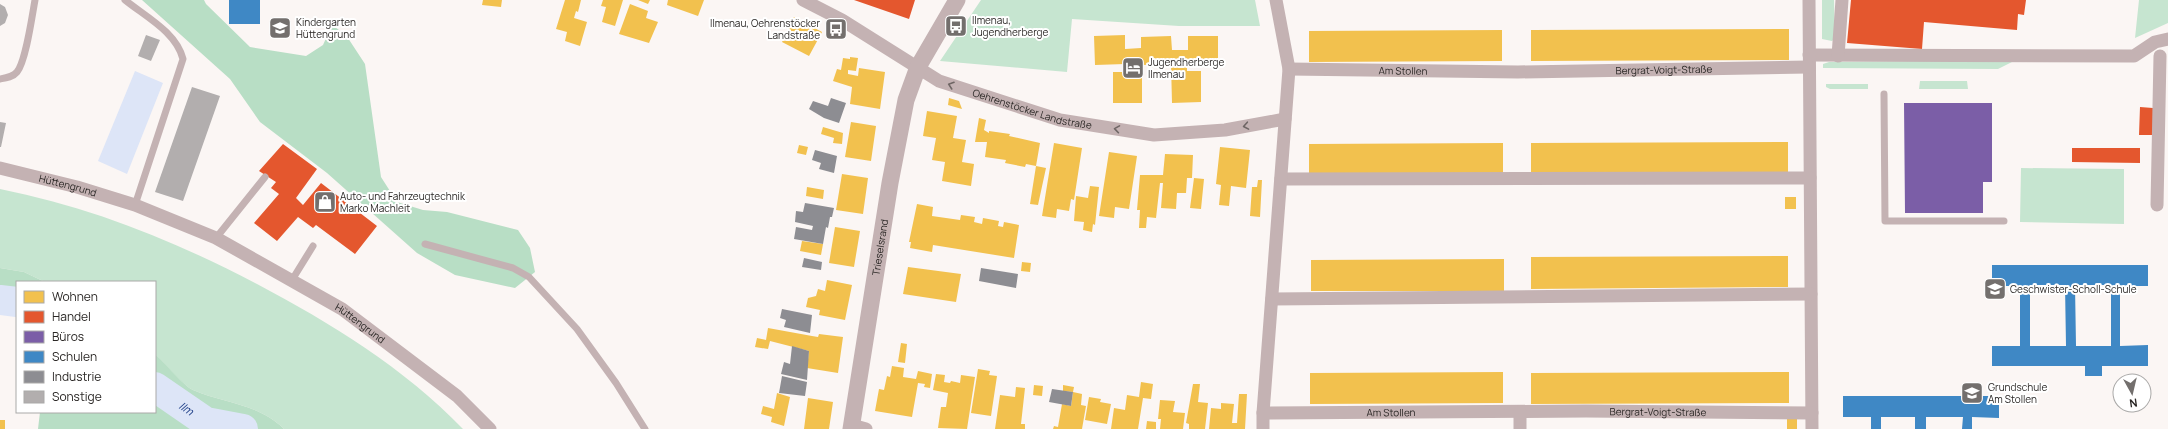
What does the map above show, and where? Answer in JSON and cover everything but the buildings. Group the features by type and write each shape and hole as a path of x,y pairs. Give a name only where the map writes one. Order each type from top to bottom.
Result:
{"street":[{"name":"Oehrenstöcker Landstraße","path":"804,0 842,20 939,81 1060,120 1154,134 1225,130 1284,119"},
{"name":"Trieselsrand","path":"856,428 890,183 906,100 918,67 957,0"},
{"path":"1263,429 1284,119 1289,69 1276,0"},
{"path":"1809,0 1812,429"},
{"path":"1838,56 1842,0"},
{"path":"2134,56 2155,42 2168,39"},
{"name":"Bergrat-Voigt-Straße","path":"1518,72 1809,61 1838,56 2164,56"},
{"path":"2157,205 2164,56"},
{"name":"Am Stollen","path":"1289,69 1518,72"},
{"name":"Hüttengrund","path":"0,168 77,187 135,205 216,238 342,309 457,396 490,429"},
{"path":"1281,179 1810,178"},
{"path":"1272,298 1811,294"},
{"path":"1520,412 1520,429"},
{"name":"Am Stollen","path":"1263,414 1520,412"},
{"name":"Bergrat-Voigt-Straße","path":"1520,412 1812,413"}],"lane":[{"path":"0,79 9,77 16,72 22,63 35,0"},
{"path":"125,0 173,38 180,48 183,60 135,205"},
{"path":"1884,94 1885,221 2004,221"},
{"path":"216,238 265,177"},
{"path":"425,244 513,268 529,277 577,329 616,383 645,429"},
{"path":"292,280 313,246"}],"green space":[{"path":"142,0 204,0 206,4 250,47 306,56 323,45 332,25 346,35 365,64 381,177 397,202 423,210 447,212 518,230 530,248 535,272 515,288 455,275 417,253 327,173 260,122 230,79"},
{"path":"981,0 1255,0 1260,26 1179,26 1072,19 1067,72 940,61"},
{"path":"1822,0 1834,0 1835,38 1832,41 1822,39"},
{"path":"2139,0 2168,0 2168,23 2135,38"},
{"path":"2016,60 1998,69 1823,68 1823,64 1829,62"},
{"path":"1920,81 1967,81 1968,89 1919,89"},
{"path":"1826,84 1868,84 1868,89 1830,89 1826,87"},
{"path":"2021,168 2124,169 2124,224 2020,222"},
{"path":"0,189 67,205 132,227 226,268 285,299 339,331 366,348 416,386 463,429 284,429 264,414 253,409 189,388 156,355 156,281 43,281 24,272 0,268"},
{"path":"0,268 24,272 43,281 16,281 16,313 0,311"},
{"path":"156,355 189,388 253,409 264,414 284,429 38,429 40,413 156,413"}],"water":[{"path":"135,71 163,83 127,174 98,161"}],"waterway":[{"name":"Ilm","path":"0,300 16,302"},
{"name":"Ilm","path":"156,388 206,422 243,429"}],"place":[{"name":"Ilmenau, Jugendherberge","path":"956,26"},
{"name":"Kindergarten Hüttengrund","path":"280,28"},
{"name":"Ilmenau, Oehrenstöcker Landstraße","path":"836,29"},
{"name":"Jugendherberge Ilmenau","path":"1133,68"},
{"name":"Auto- und Fahrzeugtechnik Marko Machleit","path":"325,202"},
{"name":"Geschwister-Scholl-Schule","path":"1995,289"},
{"name":"Grundschule Am Stollen","path":"1972,393"}]}
